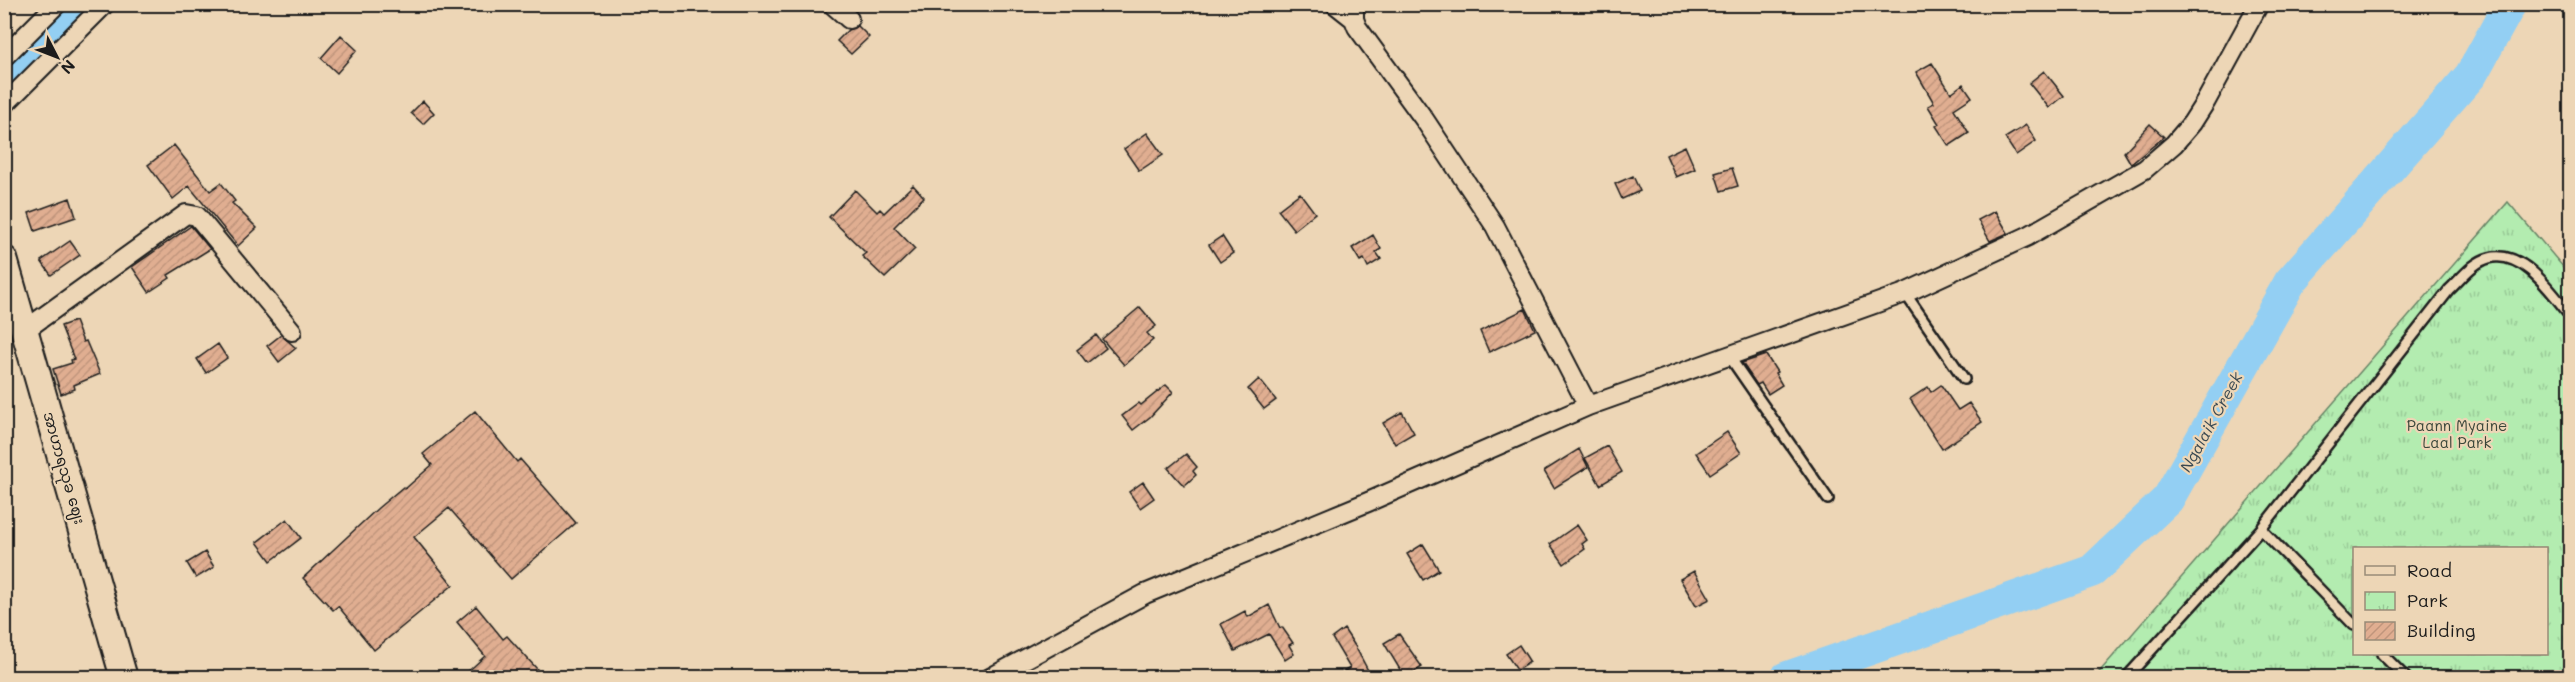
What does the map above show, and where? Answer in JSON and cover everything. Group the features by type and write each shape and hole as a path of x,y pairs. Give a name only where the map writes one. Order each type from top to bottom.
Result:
{"street":[{"path":"4,57 57,4"},
{"path":"4,105 105,4"},
{"path":"832,4 849,19"},
{"path":"1335,4 1354,12 1362,36 1424,119 1495,226 1588,406"},
{"path":"990,678 1145,594 1368,502 1588,406 1905,293 2028,236 2145,169 2175,144 2192,123 2259,4"},
{"path":"25,330 186,214 197,216 292,331"},
{"name":"အာဟာရသုခ ဈေး","path":"4,259 124,678"}],"lane":[{"path":"2126,678 2261,529 2449,290 2473,267 2488,258 2502,256 2514,260 2526,267 2547,287 2571,315"},
{"path":"1905,293 1964,379"},
{"path":"1729,356 1828,500"},
{"path":"2261,529 2353,623"},
{"path":"2383,655 2406,678"}],"green space":[{"name":"Paann Myaine Laal Park","path":"2508,202 2570,275 2570,677 2094,678"}],"building":[{"path":"858,26 869,37 851,54 837,41 848,30"},
{"path":"341,35 357,50 337,73 321,58"},
{"path":"1932,63 1951,93 1963,84 1972,97 1954,109 1969,133 1949,146 1936,126 1939,124 1928,106 1934,103 1916,72"},
{"path":"2044,71 2064,96 2049,108 2029,83"},
{"path":"423,101 434,113 423,124 411,113"},
{"path":"2150,124 2164,137 2131,164 2124,152"},
{"path":"2026,125 2036,141 2016,155 2005,138"},
{"path":"1147,133 1163,155 1139,171 1124,149"},
{"path":"174,145 210,191 221,183 235,201 232,203 257,228 238,246 189,186 173,199 148,165"},
{"path":"1685,146 1695,169 1676,177 1666,155"},
{"path":"1732,168 1738,186 1721,191 1715,173"},
{"path":"1633,176 1640,191 1622,199 1615,184"},
{"path":"913,185 924,197 894,227 915,249 885,278 862,256 866,253 829,217 855,190 877,212 880,209 884,213"},
{"path":"1300,193 1315,213 1294,230 1278,210"},
{"path":"70,198 76,217 35,231 29,213"},
{"path":"1995,211 2008,233 1990,241 1978,220"},
{"path":"191,226 210,249 168,275 170,278 149,292 132,267"},
{"path":"1373,235 1381,249 1376,252 1381,259 1368,267 1364,259 1360,261 1352,248"},
{"path":"1222,236 1233,253 1220,262 1209,245"},
{"path":"70,241 80,255 51,275 41,261"},
{"path":"1140,307 1156,326 1147,333 1153,340 1124,365 1102,339"},
{"path":"1525,309 1535,330 1489,352 1480,331"},
{"path":"75,321 100,374 74,385 75,389 61,394 53,369 72,363 71,360 74,359 61,326"},
{"path":"281,335 296,348 279,362 267,346"},
{"path":"1096,335 1106,348 1087,363 1077,350"},
{"path":"218,344 227,358 206,373 197,359"},
{"path":"1766,355 1782,385 1768,394 1761,383 1757,385 1742,363"},
{"path":"1259,379 1276,400 1264,409 1248,389"},
{"path":"1166,385 1173,392 1150,417 1133,430 1122,416 1139,403 1141,405"},
{"path":"1941,385 1958,410 1969,403 1982,422 1942,449 1910,399 1928,387 1931,392"},
{"path":"475,411 517,462 520,459 576,523 511,579 449,508 414,537 453,585 374,650 338,606 333,610 303,578 378,508 403,487 405,489 432,465 423,454"},
{"path":"1402,412 1414,433 1395,444 1383,423"},
{"path":"1727,432 1741,453 1710,474 1696,453"},
{"path":"1607,446 1622,472 1600,485 1585,458"},
{"path":"1579,449 1588,467 1554,488 1544,471"},
{"path":"1186,454 1197,467 1193,471 1196,475 1184,486 1168,468"},
{"path":"1143,482 1154,498 1140,508 1129,492"},
{"path":"287,519 301,538 271,561 257,542"},
{"path":"1577,525 1587,540 1582,544 1585,549 1564,564 1550,544"},
{"path":"1423,544 1439,570 1423,580 1407,554"},
{"path":"205,552 214,567 196,578 187,563"},
{"path":"1694,571 1710,599 1696,606 1680,579"},
{"path":"1269,605 1280,628 1282,627 1293,643 1289,645 1294,654 1285,660 1269,634 1235,651 1221,624 1245,611 1248,617"},
{"path":"476,606 503,639 507,636 537,669 527,678 461,678 485,656 457,622"},
{"path":"1344,629 1372,678 1332,678 1350,668 1332,638"},
{"path":"1399,634 1422,667 1405,678 1384,643"},
{"path":"1519,645 1530,662 1517,670 1506,654"}],"waterway":[{"path":"4,79 79,4"},
{"name":"Ngalaik Creek","path":"1786,678 2092,571 2168,499 2290,282 2471,75 2510,4"}]}
